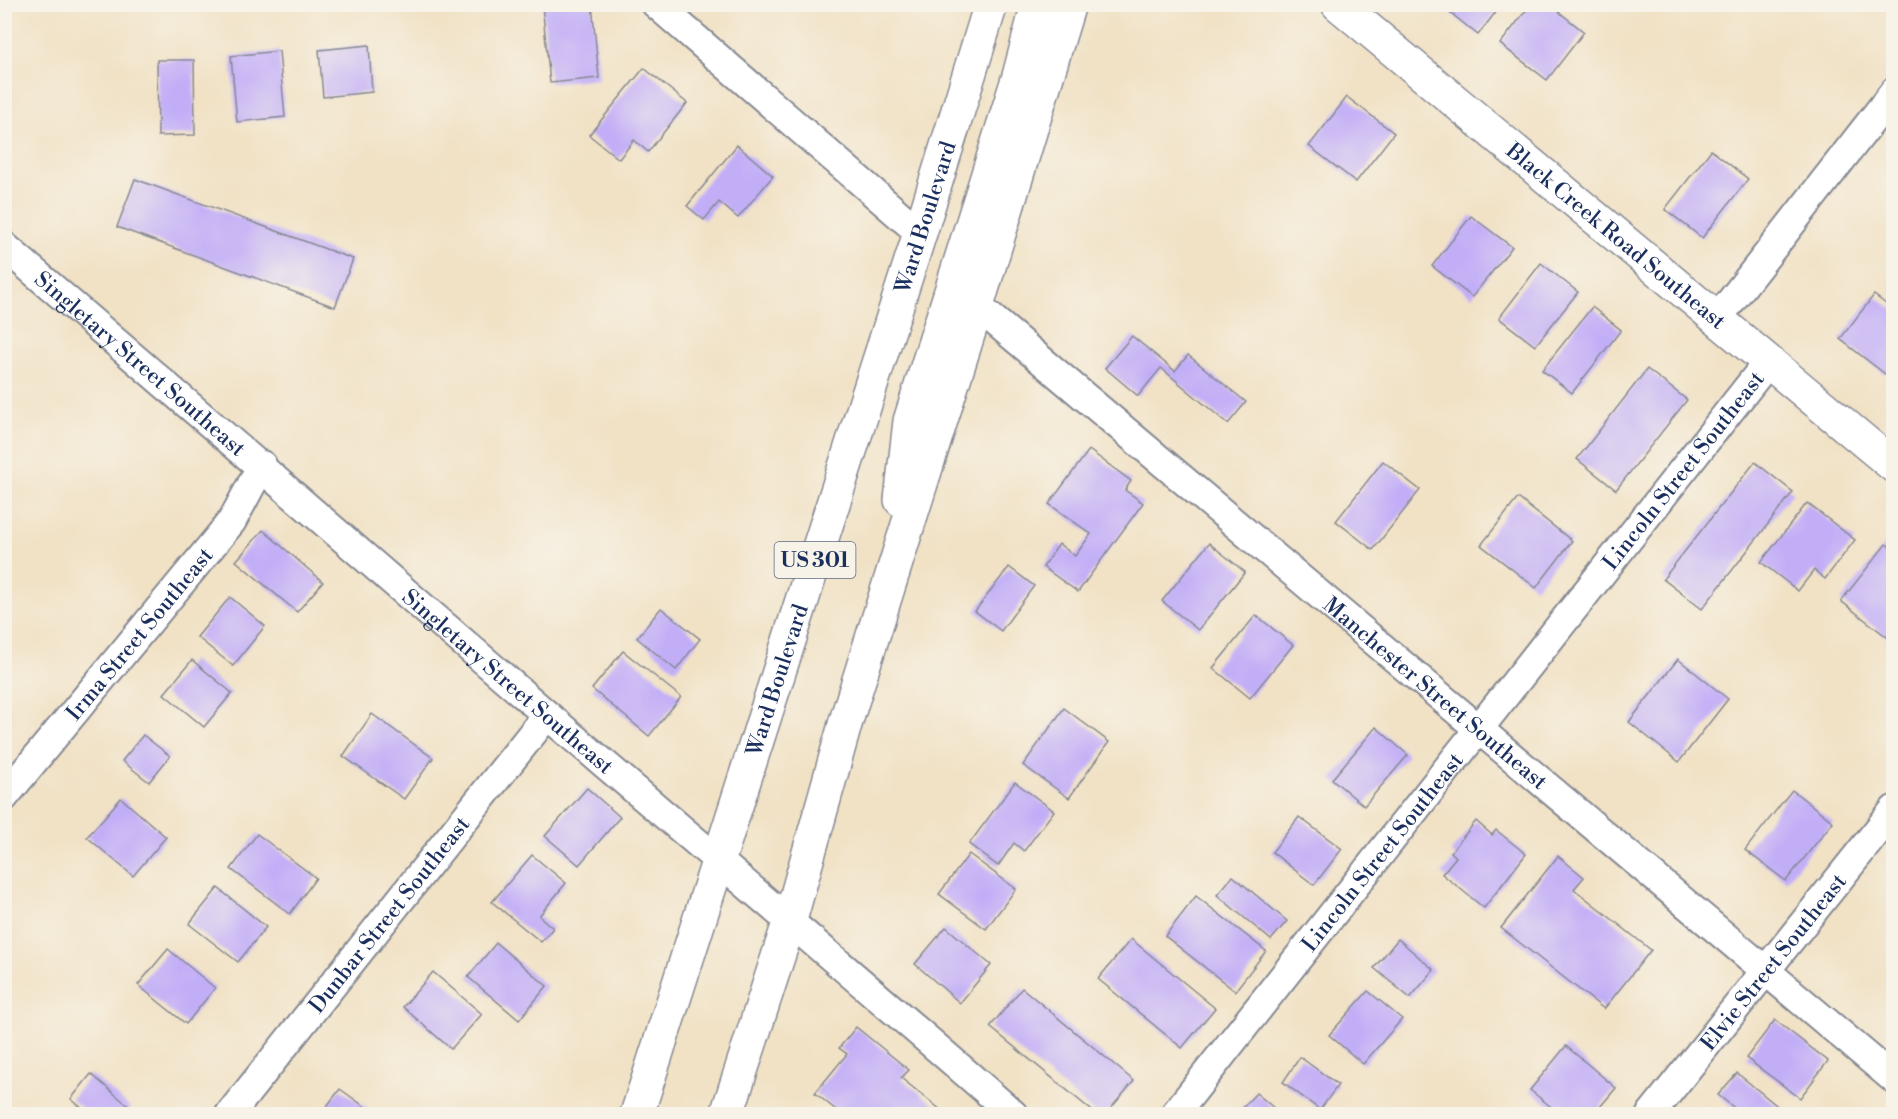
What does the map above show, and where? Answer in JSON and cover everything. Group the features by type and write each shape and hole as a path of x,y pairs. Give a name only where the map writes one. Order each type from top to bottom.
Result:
{"main road":[{"name":"Ward Boulevard","path":"637,1114 991,4"},
{"path":"891,579 910,421 1019,76 1038,4"},
{"path":"727,1114 790,920 846,721 977,306 1069,4"},
{"name":"Black Creek Road Southeast","path":"1338,4 1893,466"}],"street":[{"path":"656,4 920,232"},
{"path":"1717,319 1893,92"},
{"name":"Singletary Street Southeast","path":"4,246 262,465 547,715 718,858 1013,1114"},
{"name":"Manchester Street Southeast","path":"977,306 1893,1079"},
{"name":"Lincoln Street Southeast","path":"1175,1114 1768,362"},
{"name":"Irma Street Southeast","path":"4,797 232,521 262,465"},
{"name":"Dunbar Street Southeast","path":"230,1114 547,715"},
{"name":"Elvie Street Southeast","path":"1652,1114 1893,810"}],"building":[{"path":"542,4 592,4 599,78 550,83"},
{"path":"1443,4 1502,4 1478,35 1442,6"},
{"path":"1531,4 1549,4 1584,32 1547,80 1500,44"},
{"path":"369,45 372,92 323,97 319,50"},
{"path":"279,51 285,117 237,122 231,56"},
{"path":"157,60 194,60 195,135 158,136"},
{"path":"644,68 687,103 648,152 634,140 619,159 589,135"},
{"path":"1347,97 1394,133 1356,182 1309,146"},
{"path":"737,145 773,176 738,218 719,202 704,220 687,206"},
{"path":"1711,150 1748,179 1702,238 1665,209"},
{"path":"135,179 353,259 335,307 117,227"},
{"path":"1471,216 1512,247 1472,297 1432,266"},
{"path":"1541,263 1578,292 1535,346 1499,318"},
{"path":"1874,295 1894,310 1894,363 1885,374 1840,339"},
{"path":"1592,307 1621,330 1572,393 1542,370"},
{"path":"1132,336 1175,371 1188,355 1246,402 1228,424 1161,368 1138,396 1105,368"},
{"path":"1647,369 1687,400 1616,490 1577,459"},
{"path":"1089,450 1131,481 1125,490 1143,503 1078,592 1043,567 1059,544 1075,556 1091,534 1049,504"},
{"path":"1383,461 1420,490 1373,550 1336,521"},
{"path":"1755,462 1793,492 1702,609 1663,579"},
{"path":"1518,498 1572,541 1536,588 1481,545"},
{"path":"1807,503 1855,540 1825,579 1814,570 1798,591 1761,562"},
{"path":"263,530 323,582 297,612 236,561"},
{"path":"1209,543 1245,572 1198,630 1162,601"},
{"path":"1886,544 1894,550 1894,629 1887,637 1841,601"},
{"path":"1009,567 1034,586 1001,631 975,611"},
{"path":"230,597 265,626 233,666 197,637"},
{"path":"661,608 700,639 676,670 637,638"},
{"path":"1256,615 1293,645 1250,698 1213,668"},
{"path":"623,651 681,697 649,736 592,689"},
{"path":"1678,659 1728,699 1679,762 1629,722"},
{"path":"192,660 232,693 204,727 164,694"},
{"path":"1064,708 1109,742 1069,798 1023,765"},
{"path":"4,709 11,715 4,723"},
{"path":"372,714 433,758 404,799 343,756"},
{"path":"1376,727 1408,755 1364,806 1332,779"},
{"path":"143,735 170,756 149,782 122,761"},
{"path":"1015,782 1054,811 1024,851 1014,843 998,866 969,844"},
{"path":"587,788 620,817 579,865 545,836"},
{"path":"1792,790 1833,822 1786,881 1745,850"},
{"path":"121,798 166,837 133,876 87,837"},
{"path":"1299,817 1342,849 1314,885 1272,852"},
{"path":"1476,821 1492,835 1496,830 1526,854 1484,908 1442,874 1456,857 1451,852"},
{"path":"257,834 316,878 290,914 231,869"},
{"path":"969,854 1016,889 986,929 939,894"},
{"path":"532,855 566,883 539,916 553,928 541,942 492,902"},
{"path":"1558,856 1584,877 1574,889 1651,950 1604,1009 1501,928"},
{"path":"1233,876 1287,921 1271,940 1217,895"},
{"path":"218,888 266,927 238,962 189,924"},
{"path":"1196,896 1266,951 1235,991 1165,936"},
{"path":"946,927 991,965 960,1003 915,964"},
{"path":"1131,939 1215,1008 1182,1048 1098,979"},
{"path":"1398,939 1434,970 1410,998 1374,968"},
{"path":"496,943 547,986 519,1020 468,977"},
{"path":"168,949 215,988 186,1024 138,985"},
{"path":"433,972 482,1014 451,1049 403,1007"},
{"path":"1022,988 1134,1081 1106,1114 1096,1114 990,1027"},
{"path":"1368,991 1402,1019 1363,1064 1329,1035"},
{"path":"1775,1020 1828,1061 1800,1098 1746,1058"},
{"path":"856,1027 909,1070 901,1078 941,1110 937,1114 841,1114 815,1093 847,1054 839,1048"},
{"path":"1566,1046 1616,1088 1594,1114 1560,1114 1530,1090"},
{"path":"1300,1057 1338,1085 1320,1110 1283,1082"},
{"path":"1737,1073 1787,1114 1742,1114 1718,1095"},
{"path":"91,1074 131,1108 126,1114 89,1114 71,1099"},
{"path":"340,1089 375,1114 321,1114"},
{"path":"1256,1093 1281,1114 1237,1114"}]}
